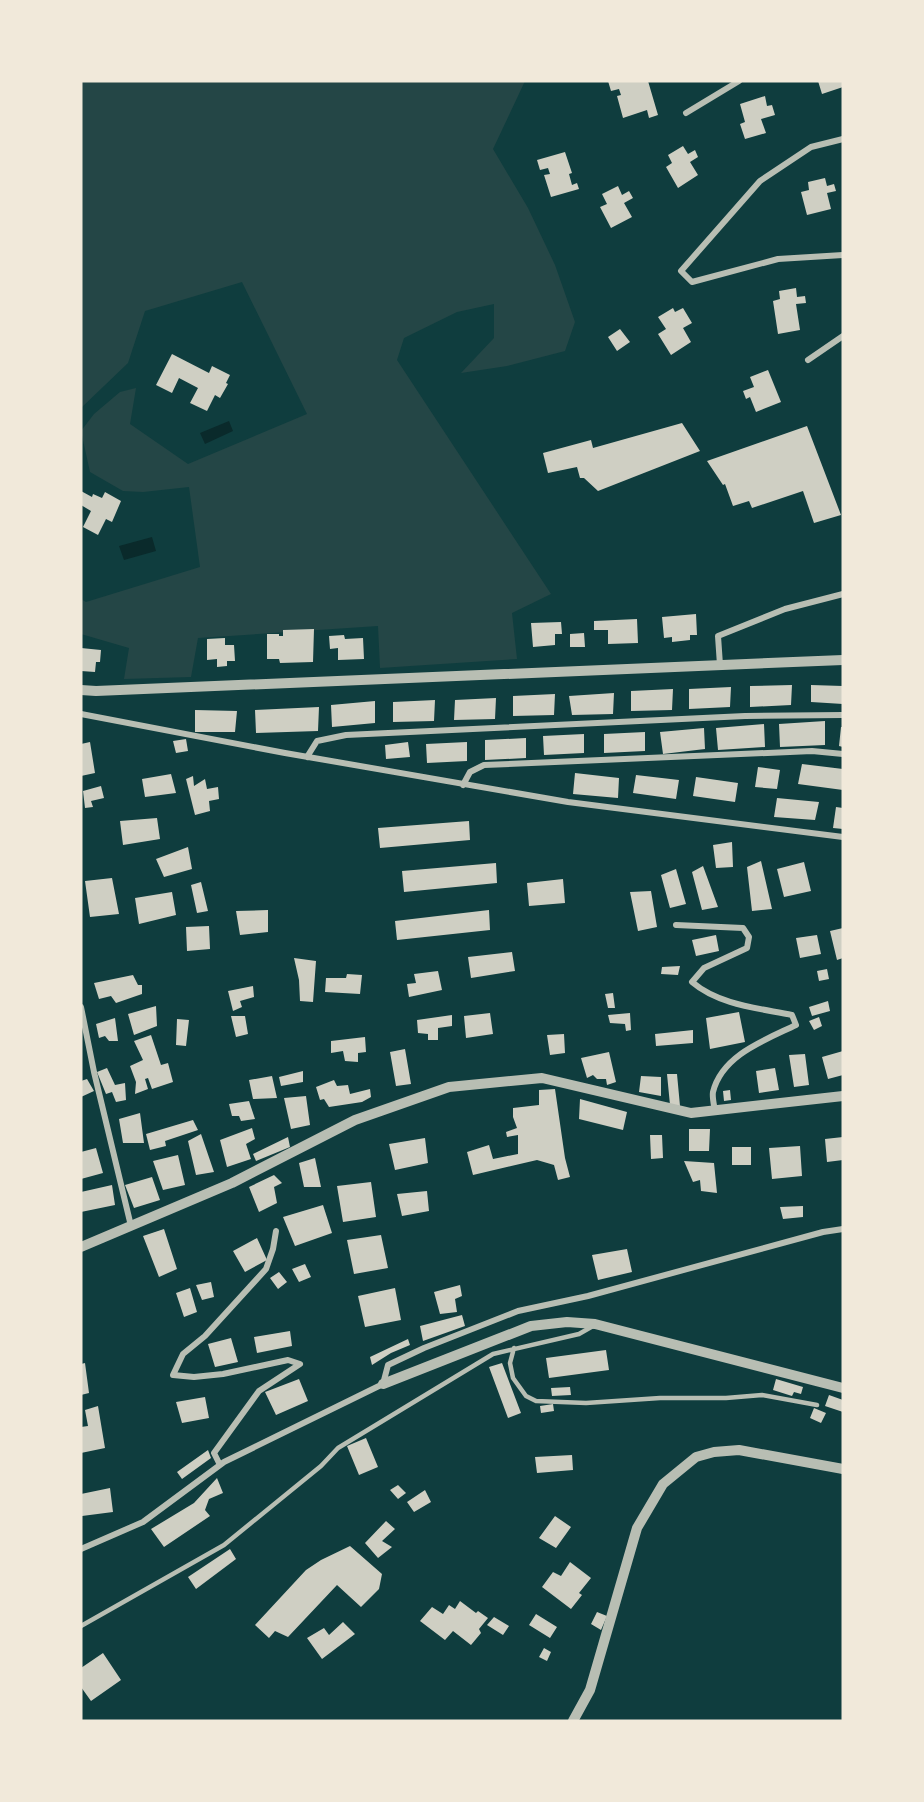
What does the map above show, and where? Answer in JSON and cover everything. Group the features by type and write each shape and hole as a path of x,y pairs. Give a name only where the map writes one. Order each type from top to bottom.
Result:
{"street":[{"path":"686,113 739,81"},
{"path":"843,139 811,147 760,181 681,271 692,282 778,259 843,255"},
{"path":"808,360 843,336"},
{"path":"720,665 718,636 785,609 843,594"},
{"path":"81,690 843,660"},
{"path":"81,714 307,757 568,802 843,837"},
{"path":"307,757 317,741 346,735 745,716 843,715"},
{"path":"463,785 470,772 484,765 812,751 843,754"},
{"path":"676,925 743,928 749,937 747,948 704,968 692,981 705,993 736,1004 792,1015 796,1025 749,1048 726,1066 712,1093 715,1110"},
{"path":"81,1007 131,1227"},
{"path":"81,1247 232,1183 355,1120 449,1087 542,1078 691,1113 843,1096"},
{"path":"383,1384 388,1365 424,1348 518,1311 588,1296 823,1232 843,1229"},
{"path":"220,1465 214,1453 259,1391 300,1364 288,1360 224,1374 194,1377 173,1375 183,1354 206,1336 266,1269 276,1231"},
{"path":"81,1549 143,1522 220,1465 383,1384 531,1326 567,1322 595,1324 843,1388"},
{"path":"573,1721 590,1690 637,1528 663,1484 696,1458 714,1452 740,1450 843,1469"}],"lane":[{"path":"81,1626 224,1545 321,1466 338,1448 493,1354 579,1334 595,1324"},
{"path":"514,1348 510,1363 513,1378 526,1396 536,1401 586,1403 762,1395 817,1405"}],"shaded area":[{"path":"81,81 525,81 493,149 528,208 555,265 575,322 565,351 507,366 461,373 494,338 494,304 457,312 404,338 397,360 551,594 512,613 517,659 380,668 378,626 198,638 191,677 124,679 129,648 81,634 81,599 86,602 200,567 189,487 143,492 123,491 90,472 81,431 94,414 120,392 136,388 130,424 188,464 307,414 242,282 145,311 128,363 81,408"},
{"path":"229,421 233,431 205,444 200,433"},
{"path":"152,537 156,551 124,560 119,546"}],"building":[{"path":"608,81 648,81 658,115 649,118 647,110 623,118 617,96 621,95 619,89 611,91"},
{"path":"818,81 843,81 843,87 822,94"},
{"path":"765,96 767,106 772,105 775,115 761,119 766,133 745,139 740,124 745,122 740,104"},
{"path":"683,146 688,154 695,150 698,157 690,162 698,175 678,188 666,167 672,163 668,155"},
{"path":"565,152 572,173 569,174 572,185 577,183 579,189 551,197 544,175 550,174 548,168 540,170 537,160"},
{"path":"825,178 827,186 834,184 836,191 827,193 831,209 807,215 801,192 809,190 808,182"},
{"path":"618,186 622,195 629,191 633,198 624,203 632,217 611,228 600,207 607,204 602,194"},
{"path":"796,288 797,297 805,296 806,303 796,304 800,330 778,334 773,301 780,299 779,291"},
{"path":"673,308 675,312 683,308 692,323 683,328 691,342 671,355 658,334 666,329 658,317"},
{"path":"620,329 630,342 617,351 608,337"},
{"path":"172,354 209,373 212,366 230,375 220,398 215,395 207,411 190,403 198,388 179,378 172,393 156,385"},
{"path":"768,370 781,402 756,412 750,397 746,399 743,391 754,387 750,377"},
{"path":"682,423 700,451 598,491 584,478 580,478 577,467 548,473 543,453 591,440 593,448"},
{"path":"807,426 841,515 814,523 803,491 752,508 749,501 733,506 725,484 723,485 707,461"},
{"path":"81,491 92,497 93,494 102,498 105,492 121,501 112,522 106,519 98,535 83,527 91,511 81,505"},
{"path":"696,614 697,635 690,635 690,640 672,642 672,637 664,638 662,617"},
{"path":"637,619 638,643 608,644 608,630 594,630 594,621"},
{"path":"561,622 562,634 555,634 555,645 533,647 531,623"},
{"path":"314,629 313,662 280,663 279,659 267,659 267,634 283,636 283,630"},
{"path":"584,633 585,647 570,647 570,634"},
{"path":"344,635 345,639 363,638 364,659 338,660 338,648 330,649 329,636"},
{"path":"225,638 225,645 234,645 235,661 227,661 227,666 217,667 217,659 207,660 207,639"},
{"path":"81,648 101,650 100,662 96,662 95,672 81,671"},
{"path":"792,685 791,705 750,707 750,686"},
{"path":"811,685 843,686 843,704 811,702"},
{"path":"731,687 730,707 689,709 689,689"},
{"path":"673,689 672,710 631,711 631,691"},
{"path":"614,693 613,714 572,715 569,696"},
{"path":"555,694 554,715 513,716 513,696"},
{"path":"496,698 495,719 454,720 455,700"},
{"path":"435,700 434,721 393,722 393,702"},
{"path":"375,701 375,723 332,727 331,705"},
{"path":"319,707 318,731 256,733 255,710"},
{"path":"195,710 237,711 235,732 195,732"},
{"path":"825,721 825,745 780,747 779,724"},
{"path":"764,724 765,747 718,750 716,728"},
{"path":"841,727 843,727 843,747 839,746"},
{"path":"704,728 705,749 663,754 660,732"},
{"path":"645,732 645,751 604,753 604,734"},
{"path":"584,734 584,753 544,755 543,736"},
{"path":"526,738 526,758 485,760 485,740"},
{"path":"186,739 188,751 176,753 173,741"},
{"path":"90,742 95,773 81,776 81,744"},
{"path":"408,742 410,757 386,759 385,745"},
{"path":"467,742 467,761 427,763 426,744"},
{"path":"802,764 843,769 843,790 798,784"},
{"path":"758,767 780,770 777,789 755,787"},
{"path":"575,773 619,778 618,798 573,794"},
{"path":"171,774 176,793 145,797 142,779"},
{"path":"636,775 679,780 676,799 633,793"},
{"path":"193,776 194,786 205,779 207,789 218,787 219,799 209,801 210,811 195,815 186,779"},
{"path":"696,777 738,783 735,802 693,796"},
{"path":"101,786 104,798 91,801 93,807 85,808 83,791"},
{"path":"777,798 819,802 815,820 774,817"},
{"path":"836,807 843,808 843,829 833,828"},
{"path":"157,818 160,839 123,845 120,821"},
{"path":"469,821 470,840 380,848 378,828"},
{"path":"732,842 733,867 716,868 713,845"},
{"path":"188,847 192,869 164,877 156,859"},
{"path":"761,861 772,909 752,911 747,867"},
{"path":"804,862 811,891 784,897 777,869"},
{"path":"496,863 497,883 404,892 402,871"},
{"path":"703,866 718,907 702,910 692,872"},
{"path":"676,869 686,904 670,908 661,875"},
{"path":"112,878 119,914 90,917 85,881"},
{"path":"563,879 565,903 529,906 527,883"},
{"path":"201,882 208,911 197,913 191,885"},
{"path":"651,891 657,927 638,931 630,892"},
{"path":"172,892 176,915 139,924 135,898"},
{"path":"268,910 268,932 240,935 236,911"},
{"path":"489,910 490,930 397,940 395,921"},
{"path":"209,926 210,949 187,951 186,927"},
{"path":"843,928 843,958 837,960 830,931"},
{"path":"716,935 719,951 696,956 692,940"},
{"path":"817,935 821,954 800,958 796,938"},
{"path":"512,952 515,971 471,978 468,957"},
{"path":"294,958 316,961 313,1002 300,1001 299,980"},
{"path":"680,966 678,975 661,974 662,967"},
{"path":"827,969 829,979 819,981 817,971"},
{"path":"438,971 442,990 409,997 407,984 416,983 414,974"},
{"path":"347,974 362,975 360,994 325,992 326,978 346,978"},
{"path":"133,975 138,985 142,985 142,994 116,1003 111,996 99,999 94,983"},
{"path":"253,986 254,997 240,1001 242,1007 233,1011 228,991"},
{"path":"613,993 615,1008 608,1008 605,994"},
{"path":"828,1001 830,1011 812,1016 809,1007"},
{"path":"156,1006 157,1026 134,1035 128,1014"},
{"path":"739,1012 745,1042 710,1049 706,1018"},
{"path":"490,1013 493,1034 466,1038 464,1016"},
{"path":"630,1013 631,1030 626,1031 625,1024 610,1023 608,1015"},
{"path":"452,1015 452,1026 438,1028 438,1040 428,1040 428,1034 418,1033 417,1020"},
{"path":"231,1016 245,1016 248,1034 236,1037"},
{"path":"819,1017 822,1026 814,1030 809,1021"},
{"path":"115,1018 118,1041 109,1041 105,1036 99,1038 96,1024"},
{"path":"177,1019 189,1020 186,1046 176,1045"},
{"path":"693,1030 693,1043 656,1046 655,1034"},
{"path":"564,1034 565,1053 550,1055 547,1035"},
{"path":"151,1035 161,1065 168,1063 173,1082 152,1089 148,1078 145,1079 148,1089 135,1094 136,1082 130,1066 143,1060 134,1041"},
{"path":"365,1037 366,1052 358,1053 358,1062 345,1061 343,1051 331,1053 331,1041"},
{"path":"405,1049 411,1084 396,1086 390,1052"},
{"path":"843,1051 843,1075 828,1079 822,1057"},
{"path":"609,1052 616,1082 607,1085 606,1079 597,1079 593,1075 587,1078 581,1058"},
{"path":"805,1054 809,1085 794,1087 789,1055"},
{"path":"107,1068 115,1085 125,1083 126,1100 116,1102 112,1092 106,1094 97,1072"},
{"path":"775,1068 779,1090 759,1093 756,1071"},
{"path":"303,1071 303,1082 281,1086 279,1077"},
{"path":"667,1074 677,1074 680,1106 670,1105"},
{"path":"272,1076 277,1098 253,1099 249,1080"},
{"path":"641,1076 661,1077 661,1096 639,1092"},
{"path":"87,1079 94,1091 81,1097 81,1081"},
{"path":"334,1080 337,1086 348,1085 350,1094 370,1089 371,1097 362,1102 329,1107 324,1099 320,1100 316,1087"},
{"path":"555,1089 570,1177 558,1180 554,1165 537,1160 473,1175 467,1152 489,1145 493,1159 518,1154 518,1135 507,1137 506,1132 517,1128 513,1108 539,1105 539,1090"},
{"path":"730,1090 731,1100 724,1101 723,1091"},
{"path":"306,1096 310,1125 291,1129 284,1098"},
{"path":"580,1099 627,1112 623,1130 579,1119"},
{"path":"249,1101 255,1119 241,1121 239,1116 232,1116 229,1104"},
{"path":"140,1113 144,1143 123,1143 119,1119"},
{"path":"193,1120 198,1130 165,1141 166,1146 150,1150 146,1134"},
{"path":"252,1128 255,1139 246,1144 251,1159 227,1167 220,1140"},
{"path":"689,1129 710,1129 709,1151 689,1151"},
{"path":"201,1134 214,1172 196,1175 188,1141"},
{"path":"650,1135 662,1135 663,1158 651,1159"},
{"path":"288,1137 290,1147 256,1161 253,1154"},
{"path":"843,1137 843,1160 827,1162 825,1139"},
{"path":"425,1138 428,1163 395,1170 389,1144"},
{"path":"800,1146 802,1176 772,1179 769,1148"},
{"path":"732,1147 751,1147 751,1165 732,1165"},
{"path":"96,1148 103,1173 81,1179 81,1152"},
{"path":"178,1155 185,1185 163,1190 153,1161"},
{"path":"315,1158 321,1187 304,1187 299,1163"},
{"path":"684,1161 714,1163 717,1193 701,1191 700,1180 693,1182"},
{"path":"274,1175 282,1183 274,1187 277,1203 259,1212 249,1187"},
{"path":"152,1177 160,1200 134,1208 125,1185"},
{"path":"371,1182 376,1217 343,1222 337,1186"},
{"path":"112,1185 115,1205 81,1212 81,1192"},
{"path":"427,1191 429,1211 402,1216 397,1194"},
{"path":"323,1205 332,1233 295,1246 283,1217"},
{"path":"803,1206 803,1217 783,1219 780,1207"},
{"path":"164,1229 177,1269 159,1277 143,1236"},
{"path":"381,1235 388,1268 354,1274 347,1240"},
{"path":"257,1238 267,1260 245,1272 233,1251"},
{"path":"627,1249 632,1272 598,1280 592,1255"},
{"path":"305,1264 311,1277 299,1282 292,1269"},
{"path":"279,1272 287,1282 278,1289 270,1278"},
{"path":"211,1282 214,1297 202,1300 196,1285"},
{"path":"460,1285 462,1296 455,1299 457,1312 440,1314 434,1292"},
{"path":"190,1288 197,1312 184,1317 176,1293"},
{"path":"395,1288 401,1320 365,1327 358,1296"},
{"path":"462,1315 465,1326 423,1341 420,1326"},
{"path":"290,1331 292,1346 257,1353 254,1337"},
{"path":"231,1338 238,1362 215,1367 208,1344"},
{"path":"408,1339 410,1345 372,1365 370,1357"},
{"path":"606,1350 609,1370 549,1378 546,1358"},
{"path":"85,1363 89,1393 81,1395 81,1364"},
{"path":"502,1363 521,1413 508,1418 489,1367"},
{"path":"299,1379 308,1401 276,1415 265,1392"},
{"path":"776,1379 803,1387 801,1394 794,1392 792,1396 773,1390"},
{"path":"570,1387 571,1395 552,1396 551,1388"},
{"path":"829,1395 843,1400 843,1412 825,1406"},
{"path":"205,1397 209,1418 182,1423 176,1402"},
{"path":"553,1404 554,1411 541,1413 540,1406"},
{"path":"98,1406 105,1448 81,1453 81,1427 88,1426 85,1410"},
{"path":"814,1408 826,1413 821,1423 810,1418"},
{"path":"366,1438 378,1467 359,1475 347,1446"},
{"path":"208,1450 211,1458 182,1479 177,1472"},
{"path":"572,1455 573,1470 537,1473 535,1457"},
{"path":"217,1478 223,1493 209,1499 205,1510 210,1516 164,1547 151,1529 194,1503"},
{"path":"398,1485 406,1493 398,1499 390,1490"},
{"path":"110,1488 113,1512 82,1516 81,1494"},
{"path":"425,1490 431,1502 414,1512 407,1502"},
{"path":"555,1516 571,1527 556,1548 539,1538"},
{"path":"386,1521 395,1529 382,1541 392,1547 378,1558 365,1543"},
{"path":"350,1546 382,1574 379,1589 361,1607 337,1585 288,1637 275,1631 269,1638 255,1625 306,1570"},
{"path":"230,1549 236,1559 196,1589 188,1577"},
{"path":"570,1562 591,1578 579,1593 582,1595 571,1609 542,1587 553,1572 561,1576"},
{"path":"460,1601 476,1613 478,1611 488,1618 479,1629 481,1633 471,1645 453,1631 445,1640 420,1621 432,1607 443,1614 449,1605 455,1609"},
{"path":"597,1612 607,1616 601,1630 591,1624"},
{"path":"536,1614 557,1627 550,1638 529,1625"},
{"path":"494,1617 509,1626 503,1635 487,1625"},
{"path":"343,1622 355,1634 322,1659 307,1638 324,1628 329,1635"},
{"path":"544,1648 551,1652 547,1661 539,1657"},
{"path":"103,1653 121,1680 91,1701 81,1687 81,1668"}]}
